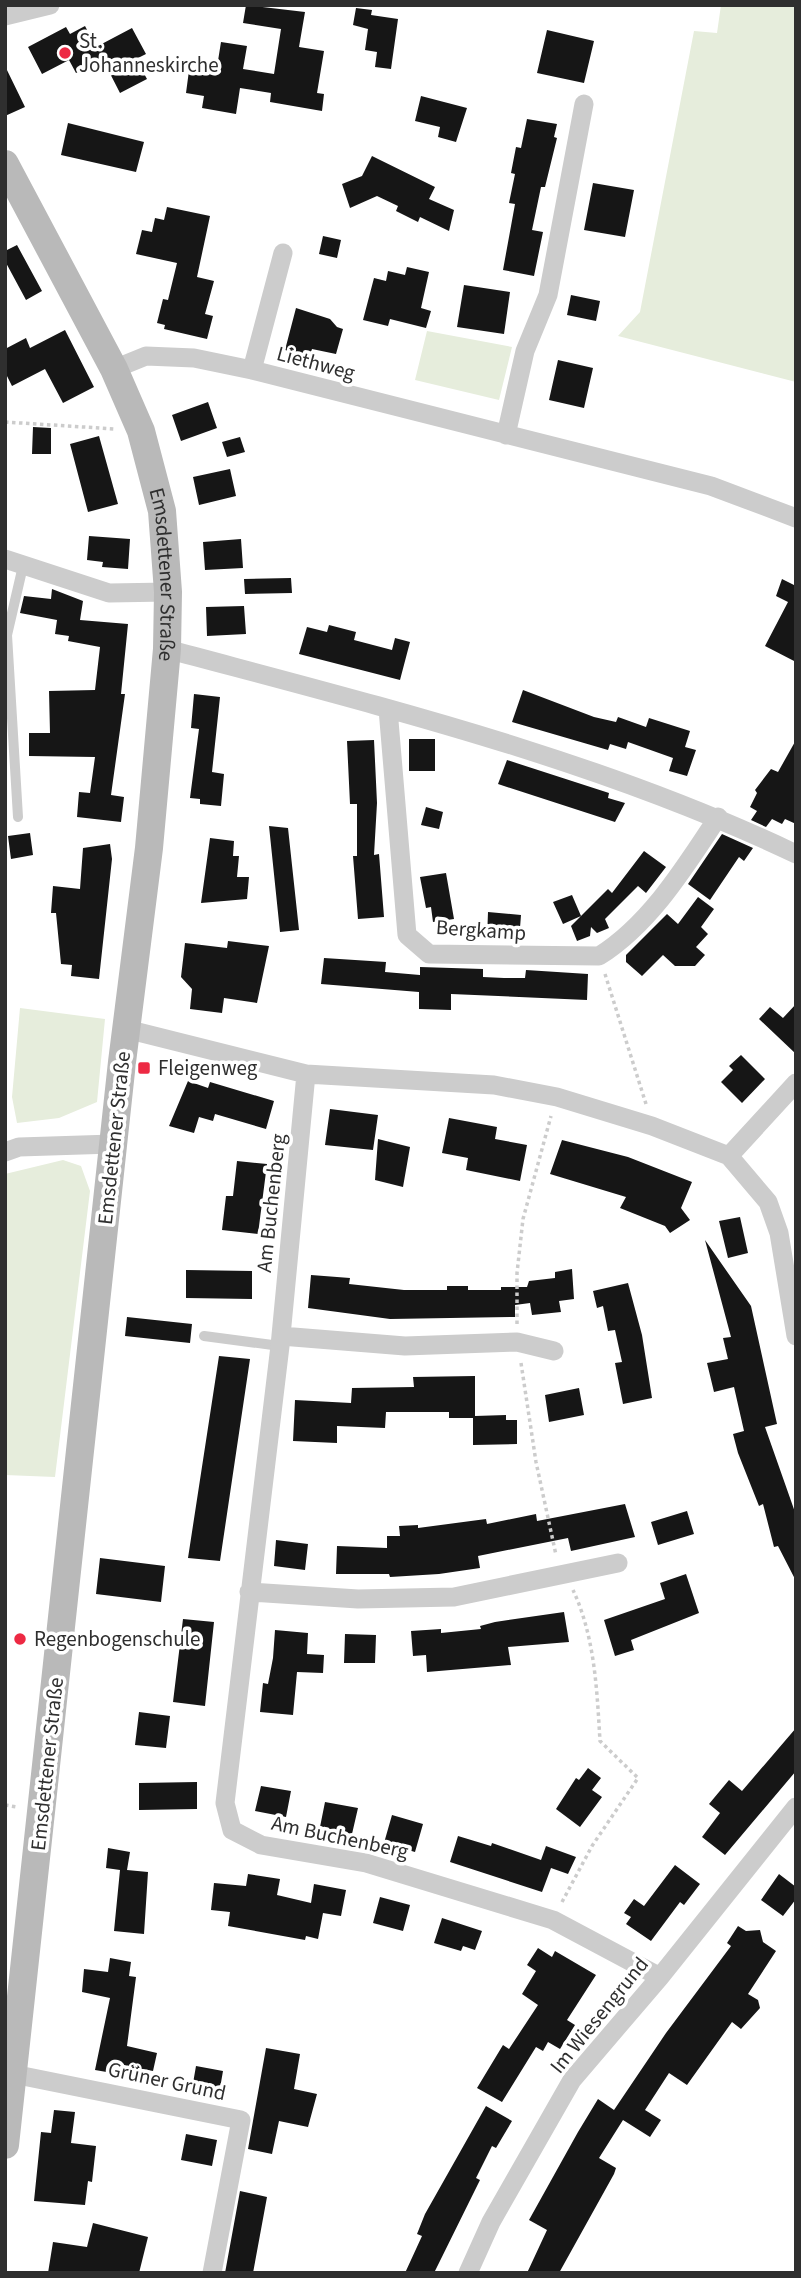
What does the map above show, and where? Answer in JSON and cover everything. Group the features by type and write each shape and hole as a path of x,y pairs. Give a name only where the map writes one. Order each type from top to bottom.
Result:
{"main road":[{"name":"Emsdettener Straße","path":"5,164 114,369 141,431 162,511 169,592 167,649 149,848 113,1144 5,2145"}],"street":[{"path":"5,16 50,5"},
{"path":"506,435 524,351 548,295 584,104"},
{"path":"252,370 283,253"},
{"name":"Liethweg","path":"114,369 146,356 194,358 252,370 711,486 796,518"},
{"path":"14,563 109,593 169,592"},
{"path":"167,649 388,709 629,785 718,817 796,854"},
{"name":"Bergkamp","path":"388,709 407,934 429,954 599,956"},
{"path":"599,956 617,945 652,910 718,817"},
{"path":"126,1028 306,1074 494,1085 557,1097 652,1126 729,1156 768,1202 779,1233 796,1336"},
{"name":"Am Buchenberg","path":"306,1074 280,1341 225,1803 232,1830 261,1845 366,1863 553,1920 660,1977"},
{"path":"729,1156 796,1083"},
{"path":"5,1152 19,1147 113,1144"},
{"path":"280,1341 405,1346 517,1342 554,1351"},
{"path":"249,1592 358,1599 454,1597 618,1563"},
{"name":"Im Wiesengrund","path":"468,2273 491,2222 572,2080 660,1977 796,1807"},
{"name":"Grüner Grund","path":"13,2074 241,2120 212,2273"}],"lane":[{"path":"14,563 7,635 18,817"},
{"path":"204,1336 280,1341"}],"path":[{"path":"5,422 141,431"},
{"path":"599,956 631,1049 652,1126"},
{"path":"553,1920 592,1846 638,1778 600,1741 596,1681 582,1609 558,1563 536,1462 517,1342 517,1273 523,1219 557,1097"}],"green space":[{"path":"721,5 796,5 796,382 618,336 640,312 694,31 717,33"},
{"path":"427,331 512,347 499,400 415,380"},
{"path":"20,1008 105,1019 97,1102 59,1118 17,1123 12,1097"},
{"path":"63,1160 81,1166 90,1191 55,1477 5,1475 5,1174"}],"building":[{"path":"246,5 305,12 299,47 324,51 317,93 324,94 322,111 270,102 271,93 240,88 236,114 202,108 204,96 186,93 190,63 217,67 221,42 247,46 243,69 274,74 281,29 243,23"},
{"path":"356,8 372,10 371,15 398,19 391,69 375,67 377,52 365,50 368,29 353,25"},
{"path":"85,26 96,47 132,28 146,54 136,59 147,79 120,93 99,52 102,60 76,73 69,60 42,74 28,47 66,27 70,34"},
{"path":"547,30 594,41 584,83 537,73"},
{"path":"5,66 25,107 5,116"},
{"path":"421,96 467,108 456,142 438,137 440,127 415,121"},
{"path":"527,119 557,124 554,137 557,138 545,187 541,187 532,230 543,232 534,276 503,270 515,204 509,203 515,174 511,173 516,147 521,148"},
{"path":"68,123 144,142 136,172 61,155"},
{"path":"372,156 435,187 429,199 454,210 449,231 420,217 418,222 396,211 398,206 377,196 350,208 342,184 362,176"},
{"path":"593,183 634,190 625,237 584,230"},
{"path":"167,207 210,216 197,277 214,281 205,314 213,316 207,339 164,329 165,325 157,323 163,299 168,300 177,263 136,254 142,230 152,232 155,218 164,220"},
{"path":"323,236 341,240 337,258 319,254"},
{"path":"17,245 42,291 26,300 5,261 5,251"},
{"path":"407,267 429,272 421,308 431,311 426,328 390,319 388,326 363,320 374,278 386,281 388,271 405,275"},
{"path":"464,285 510,292 504,334 457,327"},
{"path":"571,295 600,301 596,321 567,315"},
{"path":"296,308 330,319 343,329 336,354 312,349 310,356 285,350"},
{"path":"65,330 94,387 63,403 45,369 12,386 5,372 5,349 26,338 30,348"},
{"path":"558,360 593,368 584,408 549,400"},
{"path":"208,402 217,428 181,441 172,415"},
{"path":"33,427 51,428 51,454 32,454"},
{"path":"99,436 118,504 88,512 70,444"},
{"path":"240,437 245,452 227,457 222,442"},
{"path":"230,469 236,496 199,505 193,477"},
{"path":"89,536 130,539 128,569 102,567 103,562 87,560"},
{"path":"241,539 243,568 205,570 203,542"},
{"path":"291,578 292,593 245,594 244,579"},
{"path":"782,579 796,586 796,662 765,646 788,602 776,596"},
{"path":"52,589 83,601 80,620 128,624 121,694 125,694 111,795 124,797 121,822 77,817 79,792 90,793 95,757 29,756 29,733 50,733 49,691 95,690 100,647 68,641 69,636 55,634 57,620 20,613 24,596 51,599"},
{"path":"244,606 246,634 207,636 206,607"},
{"path":"329,625 356,632 354,640 392,650 395,638 410,642 400,680 299,654 307,627 327,632"},
{"path":"523,690 594,717 616,722 618,717 646,727 649,718 690,731 685,747 696,750 687,776 669,771 673,758 628,742 626,749 610,744 608,750 512,722"},
{"path":"194,694 220,697 212,772 224,774 221,806 200,804 200,799 190,798 199,729 191,728"},
{"path":"409,739 435,739 435,771 409,771"},
{"path":"374,740 377,803 374,855 379,854 384,917 358,919 353,856 357,856 357,804 350,804 347,741"},
{"path":"796,740 796,824 785,819 782,824 772,819 766,827 751,820 757,811 750,807 757,793 755,790 771,769 778,772"},
{"path":"507,760 609,793 608,798 625,803 615,822 498,784"},
{"path":"426,807 443,812 439,829 421,825"},
{"path":"269,826 288,828 299,930 280,932"},
{"path":"30,833 33,855 11,859 8,836"},
{"path":"722,834 753,848 744,861 739,857 710,900 688,884"},
{"path":"210,838 234,841 233,856 239,856 237,877 249,877 247,899 201,903"},
{"path":"110,844 112,859 99,979 71,976 72,965 61,964 56,913 51,913 53,886 80,889 83,848"},
{"path":"644,851 666,867 646,893 638,886 605,919 609,928 597,933 591,927 590,936 577,941 571,926 608,889 612,893"},
{"path":"446,873 454,919 433,922 431,907 426,908 420,877"},
{"path":"572,895 581,916 563,924 553,902"},
{"path":"698,897 714,909 701,927 708,934 696,947 705,955 695,966 675,966 663,955 642,976 626,962 626,955 667,914 678,924"},
{"path":"488,912 521,915 519,941 487,939"},
{"path":"228,941 269,946 257,1003 224,998 222,1013 190,1009 192,989 181,977 185,943 227,948"},
{"path":"324,958 386,962 385,972 420,975 420,967 483,969 483,977 504,978 525,978 526,970 588,974 587,1000 451,994 451,1010 419,1009 419,992 321,984"},
{"path":"796,1004 796,1054 759,1019 770,1007 783,1018"},
{"path":"741,1055 765,1079 742,1103 721,1082 733,1070 729,1066"},
{"path":"188,1081 208,1088 210,1082 274,1101 266,1129 215,1114 213,1121 199,1117 194,1133 169,1126"},
{"path":"330,1109 378,1115 373,1150 325,1145"},
{"path":"449,1118 497,1127 495,1139 527,1145 520,1181 466,1170 468,1158 442,1153"},
{"path":"378,1139 410,1147 403,1187 375,1180"},
{"path":"562,1140 628,1157 692,1182 681,1208 690,1220 670,1233 665,1226 620,1208 626,1197 550,1174"},
{"path":"237,1161 267,1164 258,1234 222,1230 226,1196 233,1196"},
{"path":"740,1217 748,1253 728,1258 719,1221"},
{"path":"705,1240 751,1306 777,1424 765,1427 796,1515 796,1581 778,1546 774,1547 763,1504 759,1506 738,1453 733,1434 744,1431 734,1387 714,1392 707,1363 728,1359 723,1338 731,1337"},
{"path":"572,1269 574,1299 559,1301 561,1312 532,1315 530,1303 515,1305 515,1317 390,1319 308,1308 311,1275 350,1278 349,1284 404,1290 447,1290 447,1286 468,1286 468,1290 501,1290 501,1287 527,1287 529,1281 555,1278 555,1272"},
{"path":"186,1270 252,1271 252,1299 186,1298"},
{"path":"628,1283 642,1335 652,1398 623,1404 615,1363 622,1362 615,1330 608,1331 603,1306 597,1308 593,1291"},
{"path":"127,1317 192,1324 190,1343 125,1336"},
{"path":"219,1356 250,1359 220,1561 188,1558"},
{"path":"475,1376 475,1416 506,1415 506,1420 517,1420 517,1444 473,1445 473,1418 449,1418 449,1412 386,1412 385,1428 337,1426 337,1443 293,1441 295,1400 351,1403 352,1388 414,1387 413,1377"},
{"path":"579,1388 584,1415 549,1422 545,1395"},
{"path":"625,1504 635,1537 571,1551 568,1538 478,1556 480,1568 439,1574 390,1577 389,1574 336,1574 337,1546 387,1548 387,1536 400,1536 399,1526 418,1525 418,1528 486,1519 487,1524 536,1514 537,1521"},
{"path":"687,1511 694,1534 658,1545 651,1522"},
{"path":"276,1540 308,1544 305,1570 274,1566"},
{"path":"100,1558 165,1566 161,1602 96,1594"},
{"path":"686,1574 699,1613 631,1640 634,1650 615,1656 604,1620 665,1599 660,1583"},
{"path":"564,1612 569,1642 508,1647 511,1665 427,1672 426,1655 413,1656 411,1631 441,1629 441,1633 481,1629 480,1626 495,1622"},
{"path":"183,1619 214,1622 205,1706 173,1702"},
{"path":"275,1630 308,1633 307,1654 324,1655 323,1673 297,1672 293,1715 260,1712 263,1683 268,1684 273,1658"},
{"path":"345,1634 376,1635 375,1663 344,1663"},
{"path":"139,1712 170,1716 166,1748 135,1745"},
{"path":"796,1728 796,1771 725,1855 702,1837 720,1813 709,1804 729,1780 742,1791"},
{"path":"588,1768 601,1778 592,1790 602,1797 580,1827 556,1809 576,1778 579,1780"},
{"path":"197,1782 197,1809 139,1810 139,1783"},
{"path":"261,1786 291,1791 286,1817 255,1811"},
{"path":"325,1802 358,1808 352,1834 320,1827"},
{"path":"392,1815 423,1824 415,1852 384,1843"},
{"path":"458,1836 491,1846 492,1843 541,1860 546,1846 576,1857 568,1874 551,1868 542,1892 450,1862"},
{"path":"108,1848 130,1852 127,1870 148,1872 144,1934 114,1931 120,1870 106,1868"},
{"path":"675,1865 700,1884 684,1905 680,1902 651,1941 626,1924 631,1917 624,1913 634,1899 644,1906"},
{"path":"248,1874 280,1879 277,1895 311,1903 314,1884 346,1890 341,1916 323,1913 318,1939 306,1936 305,1940 228,1926 230,1912 211,1910 214,1883 246,1886"},
{"path":"779,1874 796,1887 796,1899 783,1916 761,1900"},
{"path":"380,1897 410,1905 403,1931 373,1923"},
{"path":"442,1918 482,1931 475,1950 463,1946 461,1951 434,1943"},
{"path":"738,1926 746,1931 760,1930 763,1942 776,1951 748,1994 758,2000 760,2008 741,2029 732,2022 687,2085 669,2073 645,2110 661,2120 650,2137 623,2120 599,2158 616,2168 614,2174 559,2273 527,2273 547,2230 529,2220 598,2099 614,2110 666,2033 731,1946 727,1943"},
{"path":"538,1948 552,1957 555,1951 596,1975 567,2020 575,2025 560,2049 548,2042 543,2051 536,2047 502,2102 477,2088 503,2045 509,2049 538,2005 522,1994 536,1971 527,1965"},
{"path":"110,1958 131,1962 129,1976 136,1977 127,2046 157,2053 153,2071 126,2066 124,2075 95,2070 110,1998 82,1992 84,1969 108,1972"},
{"path":"266,2048 300,2054 294,2089 317,2094 308,2127 279,2121 272,2154 248,2149"},
{"path":"196,2066 223,2071 219,2094 192,2089"},
{"path":"486,2106 512,2121 496,2148 492,2146 476,2178 480,2180 434,2273 405,2273 422,2236 417,2234 425,2214"},
{"path":"54,2110 75,2112 71,2143 96,2146 92,2182 88,2181 85,2205 34,2201 41,2132 51,2133"},
{"path":"186,2134 217,2140 212,2166 181,2160"},
{"path":"240,2191 267,2197 253,2273 225,2273"},
{"path":"93,2223 148,2237 139,2273 48,2273 53,2242 87,2247"}],"place":[{"name":"St. Johanneskirche","path":"65,53"},
{"name":"Fleigenweg","path":"144,1068"},
{"name":"Regenbogenschule","path":"20,1639"}]}
